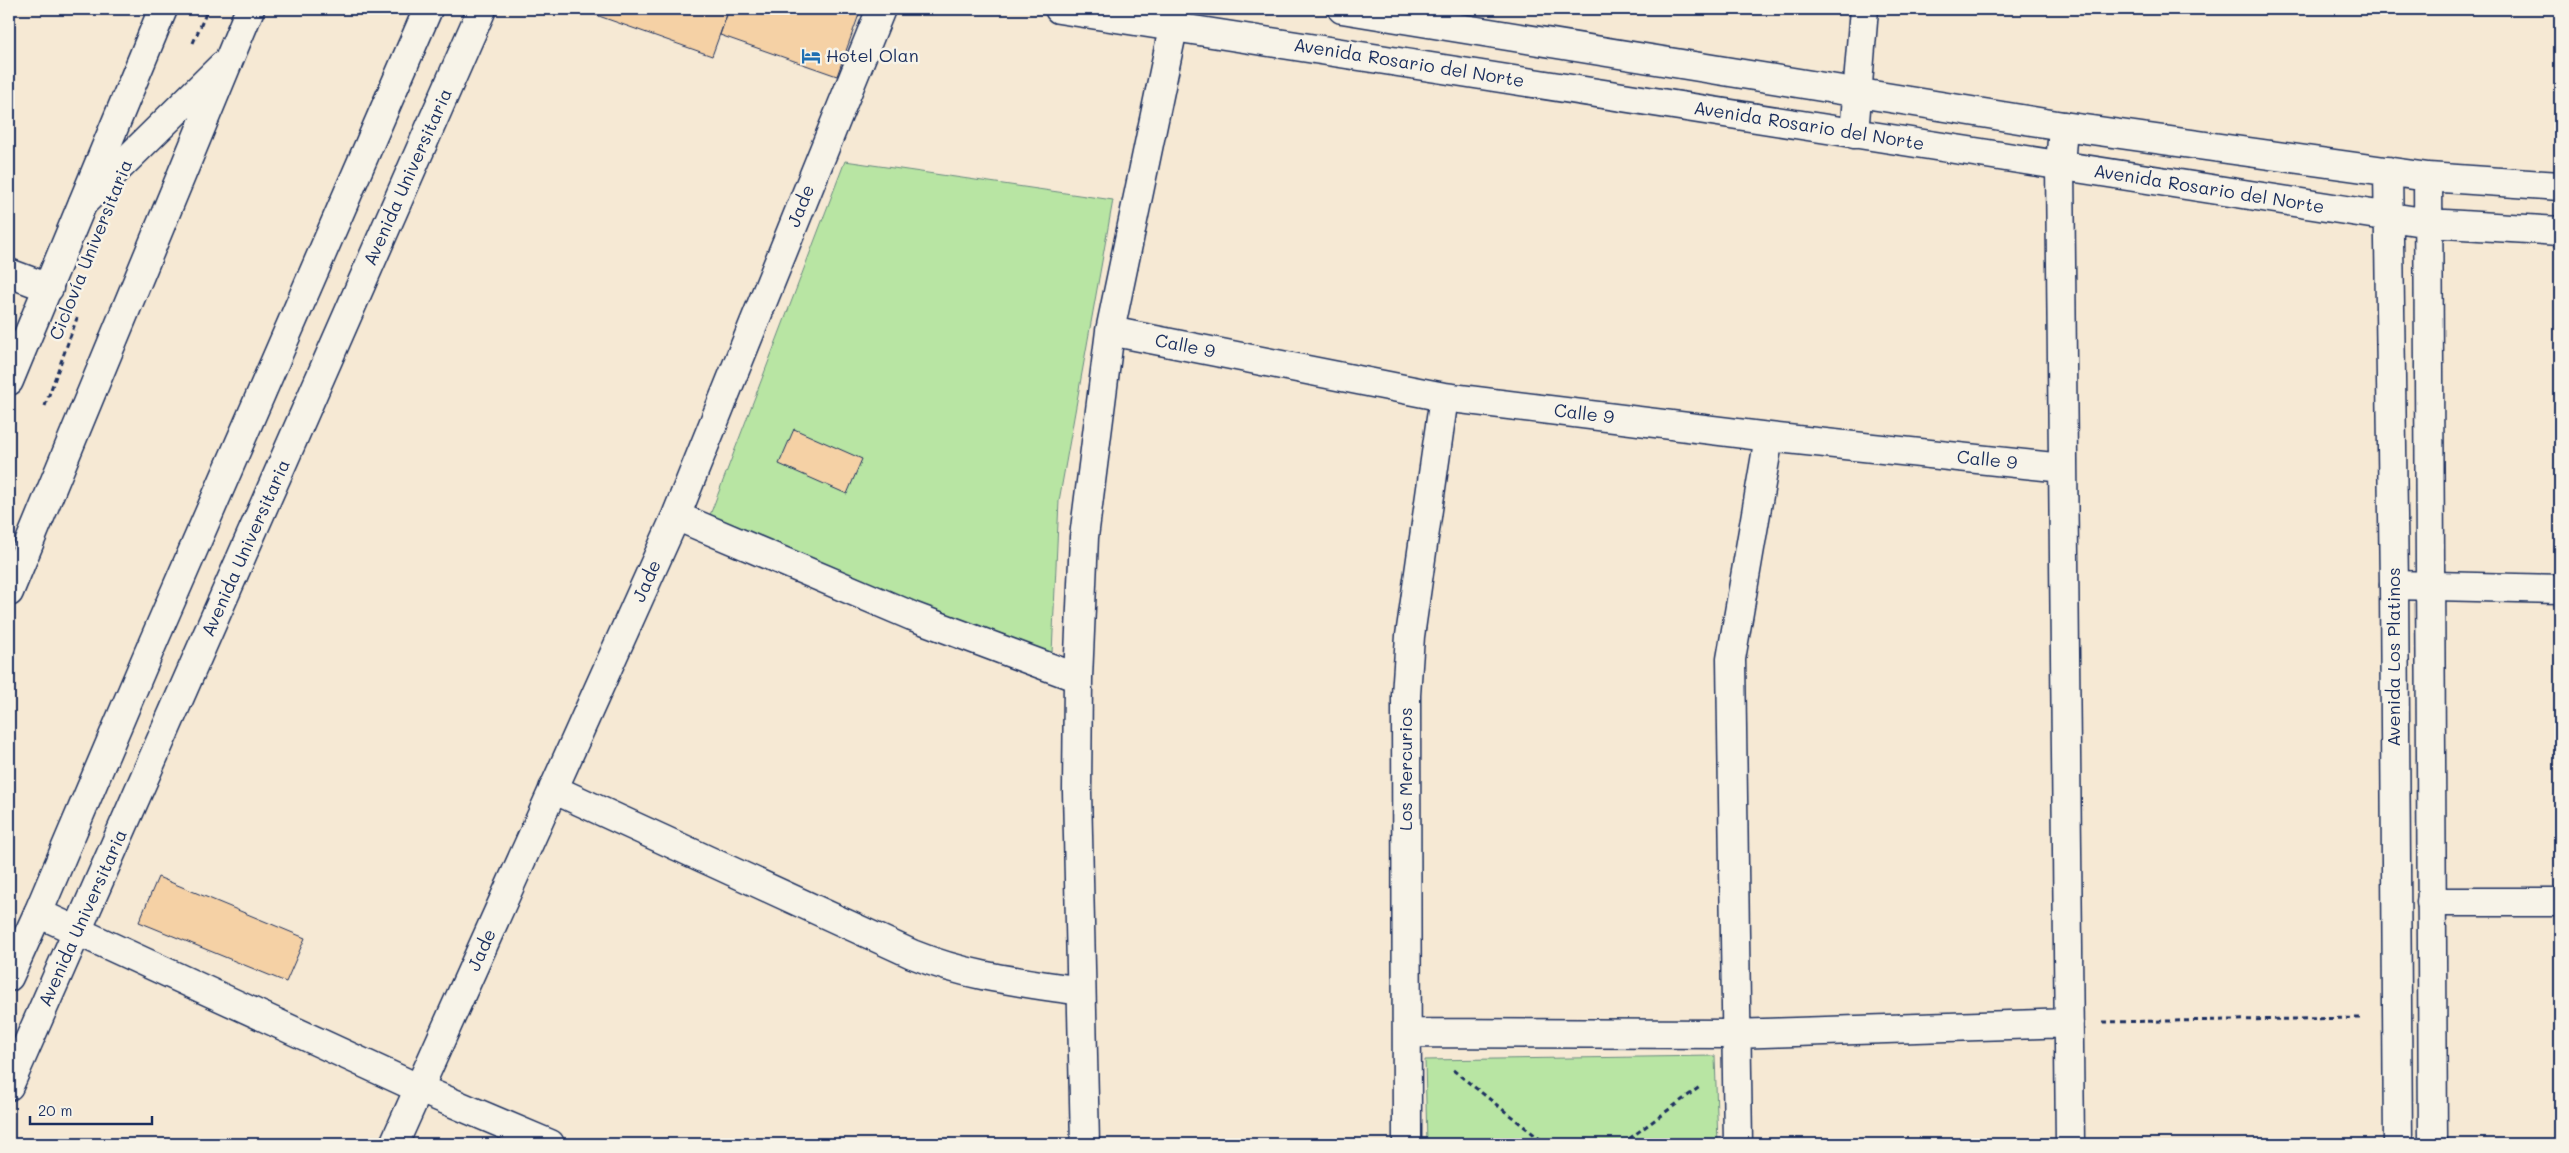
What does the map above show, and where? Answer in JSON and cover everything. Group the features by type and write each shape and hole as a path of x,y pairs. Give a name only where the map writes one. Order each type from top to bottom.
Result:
{"street":[{"path":"9,381 163,9"},
{"path":"9,592 250,9"},
{"path":"9,976 38,913 148,654 428,9"},
{"name":"Avenida Universitaria","path":"9,1086 78,933 482,9"},
{"name":"Jade","path":"394,1144 676,516 881,9"},
{"name":"Avenida Rosario del Norte","path":"1059,9 1175,18 1854,134 2429,223 2560,230"},
{"path":"1342,9 2064,126 2428,177 2560,186"},
{"path":"1854,134 1864,9"},
{"path":"1085,1144 1077,791 1078,678 1084,537 1110,331 1175,18"},
{"path":"83,204 230,58"},
{"path":"2064,126 2060,166 2070,1144"},
{"name":"Avenida Los Platinos","path":"2388,171 2394,586 2398,1144"},
{"name":"Avenida Los Platinos","path":"2428,177 2433,1144"},
{"path":"9,273 49,288"},
{"name":"Calle 9","path":"1110,331 1444,397 1769,437 2063,468"},
{"name":"Los Mercurios","path":"1407,1144 1406,695 1410,636 1444,397"},
{"path":"1738,1144 1734,1034 1731,659 1769,437"},
{"path":"676,516 912,616 1078,678"},
{"path":"2394,586 2560,589"},
{"path":"553,789 912,954 948,968 984,977 1081,991"},
{"path":"2431,902 2560,902"},
{"path":"38,913 420,1089 550,1144"},
{"path":"1407,1033 1734,1034 2069,1023"}],"path":[{"path":"192,44 208,9"},
{"name":"Ciclovía Universitaria","path":"42,412 80,310"},
{"path":"2069,1023 2397,1017"},
{"path":"1407,1033 1546,1144"},
{"path":"1622,1144 1735,1061"}],"green space":[{"path":"845,161 1113,200 1059,501 1052,653 945,617 710,515"},
{"path":"1715,1056 1718,1144 1427,1144 1425,1060"}],"building":[{"path":"579,9 729,9 712,56"},
{"name":"Hotel Olan","path":"729,9 861,9 837,76 720,35"},
{"path":"794,429 862,459 847,494 779,464"},
{"path":"158,877 305,938 286,982 139,922"}],"place":[{"name":"Hotel Olan","path":"811,56"}]}
